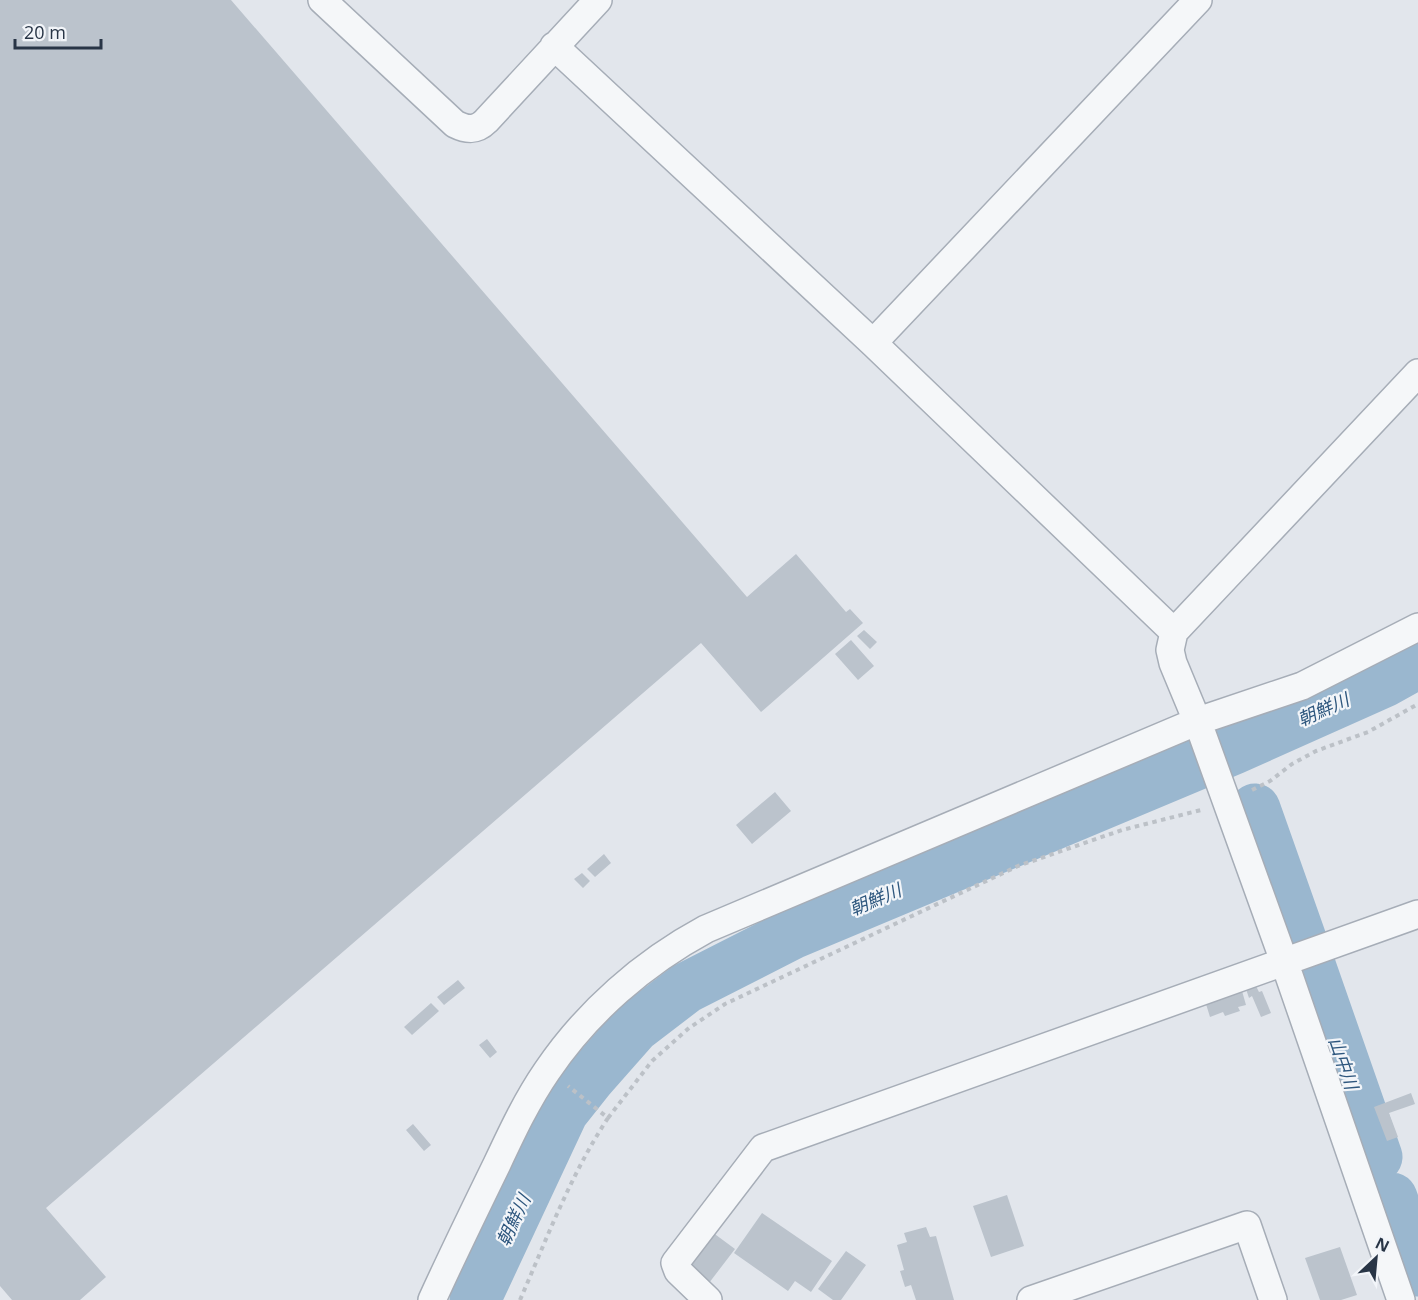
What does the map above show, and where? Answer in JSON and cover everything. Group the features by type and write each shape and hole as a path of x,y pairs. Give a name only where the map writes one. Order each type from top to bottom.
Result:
{"street":[{"path":"322,0 454,124 472,130 480,127 486,121 598,0"},
{"path":"873,344 1198,0"},
{"path":"554,46 873,344 1174,632"},
{"path":"1401,1300 1284,961 1170,650 1174,632 1418,373"},
{"path":"432,1300 526,1103 547,1070 585,1023 648,965 673,947 705,928 1199,725 1302,686 1418,627"},
{"path":"708,1300 678,1271 675,1263 763,1148 1418,914"},
{"path":"1031,1300 1247,1225 1273,1300"}],"path":[{"path":"520,1300 579,1167 608,1118 652,1061 689,1028 725,1004 1018,866 1270,781 1292,764 1316,751 1368,732 1418,704"},
{"path":"564,1083 608,1118"}],"building":[{"path":"0,0 231,0 747,597 796,554 846,612 850,609 863,623 761,712 701,643 46,1208 106,1277 80,1300 12,1300 0,1286"},
{"path":"864,630 877,642 870,649 857,636"},
{"path":"851,640 874,666 858,680 835,654"},
{"path":"775,792 791,811 752,844 736,825"},
{"path":"604,854 611,863 595,877 587,869"},
{"path":"582,873 590,881 583,888 574,879"},
{"path":"458,980 465,988 444,1005 437,997"},
{"path":"1256,986 1259,992 1262,991 1271,1013 1261,1017 1252,996 1249,998 1246,989"},
{"path":"1242,991 1246,1005 1238,1007 1240,1011 1225,1016 1223,1012 1210,1017 1206,1004"},
{"path":"431,1003 439,1011 412,1035 404,1027"},
{"path":"487,1039 497,1052 490,1058 479,1045"},
{"path":"1411,1093 1415,1104 1389,1113 1398,1137 1387,1141 1374,1107"},
{"path":"413,1124 431,1145 424,1151 406,1130"},
{"path":"1007,1195 1024,1246 991,1257 973,1206"},
{"path":"762,1213 832,1261 811,1292 795,1281 788,1291 734,1253"},
{"path":"926,1227 930,1237 936,1236 954,1300 916,1300 911,1285 905,1287 900,1271 904,1270 897,1245 907,1242 904,1233"},
{"path":"712,1232 735,1249 709,1283 687,1266"},
{"path":"1340,1247 1357,1295 1341,1300 1320,1300 1305,1258"},
{"path":"846,1251 866,1265 841,1300 833,1300 818,1289"}],"waterway":[{"name":"朝鮮川","path":"475,1300 563,1112 635,1027 686,988 792,934 1234,749 1384,682 1418,663"},
{"name":"山中川","path":"1255,809 1302,942"},
{"name":"山中川","path":"1311,968 1377,1157"},
{"name":"山中川","path":"1392,1198 1418,1271"}]}
